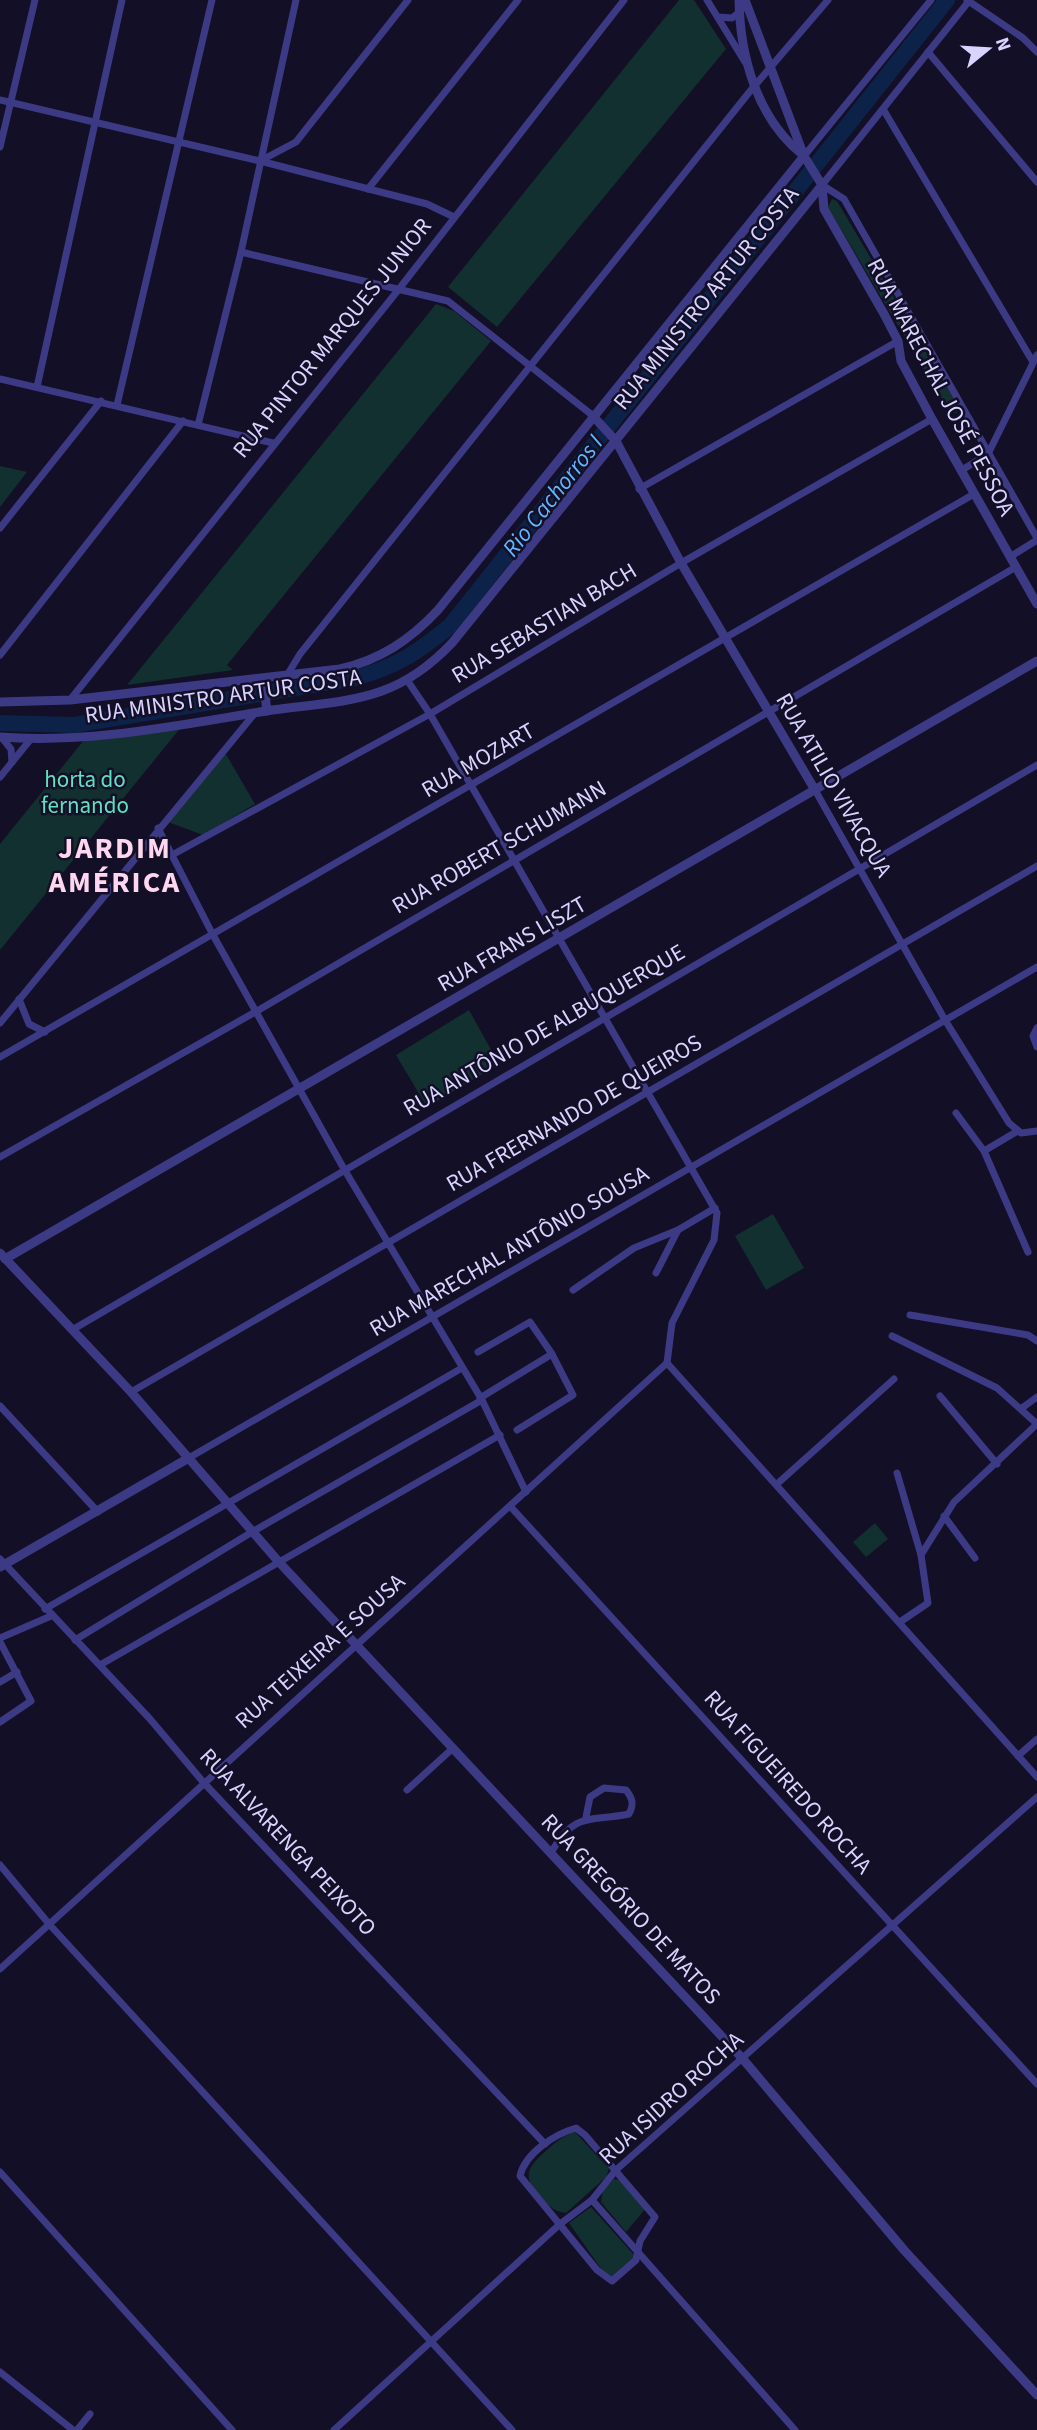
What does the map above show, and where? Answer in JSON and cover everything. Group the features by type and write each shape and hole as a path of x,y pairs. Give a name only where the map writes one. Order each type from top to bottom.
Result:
{"street":[{"path":"0,147 34,0"},
{"path":"37,387 122,0"},
{"path":"117,405 212,0"},
{"path":"198,425 241,252 296,0"},
{"path":"260,161 296,142 408,0"},
{"path":"368,189 518,0"},
{"name":"RUA PINTOR MARQUES JUNIOR","path":"70,700 273,443 399,289 624,0"},
{"path":"707,0 749,69"},
{"name":"RUA MARECHAL JOSÉ PESSOA","path":"739,0 749,69 760,98 781,136 806,160 820,181 844,199 1037,539"},
{"name":"RUA MARECHAL JOSÉ PESSOA","path":"745,0 806,160"},
{"path":"286,677 300,654 744,97 828,0"},
{"name":"RUA MINISTRO ARTUR COSTA","path":"0,702 70,700 263,684 362,663 393,649 416,633 438,610 806,160 931,0"},
{"path":"970,1 1023,38 1037,52"},
{"name":"RUA MINISTRO ARTUR COSTA","path":"1,738 30,740 115,733 255,713 267,707 371,694 407,680 452,643 820,181 883,109 970,1"},
{"path":"718,16 729,19 739,12 750,11"},
{"path":"928,52 1037,182"},
{"path":"744,97 760,98"},
{"path":"0,100 180,141 427,204 454,217"},
{"path":"883,109 1035,359 988,454 962,470"},
{"name":"RUA MARECHAL JOSÉ PESSOA","path":"820,181 824,209 898,341 901,361 1037,604"},
{"path":"241,252 448,301 594,418"},
{"path":"639,489 898,341"},
{"path":"0,379 273,443"},
{"path":"0,528 101,401"},
{"name":"RUA ATILIO VIVACQUA","path":"594,418 614,439 681,564 815,790 946,1020 1016,1132"},
{"name":"RUA SEBASTIAN BACH","path":"172,855 430,714 681,564 932,419"},
{"path":"0,655 183,421"},
{"name":"RUA MOZART","path":"0,1057 974,494"},
{"path":"1010,557 1037,539"},
{"name":"RUA ROBERT SCHUMANN","path":"0,1157 257,1011 1016,568"},
{"name":"RUA FRANS LISZT","path":"2,1256 559,939 1037,662"},
{"path":"407,680 430,714 715,1208 717,1222 714,1240 672,1323 667,1363 1037,1777"},
{"path":"263,684 267,707"},
{"path":"0,1023 255,713"},
{"path":"1,738 10,748 12,762"},
{"path":"0,777 30,740"},
{"name":"RUA ANTÔNIO DE ALBUQUERQUE","path":"72,1329 1037,765"},
{"path":"158,828 213,935 301,1087 344,1169 481,1399 526,1492"},
{"name":"RUA FRERNANDO DE QUEIROS","path":"131,1392 1037,866"},
{"name":"RUA MARECHAL ANTÔNIO SOUSA","path":"2,1564 98,1512 1037,967"},
{"path":"19,999 29,1024 46,1032"},
{"path":"1037,1028 1033,1036 1037,1047"},
{"path":"956,1113 984,1151 1028,1252"},
{"path":"984,1151 1016,1132 1037,1130"},
{"path":"573,1290 634,1248 678,1230 715,1208"},
{"path":"656,1273 678,1230"},
{"name":"RUA GREGÓRIO DE MATOS","path":"2,1256 131,1392 278,1561 452,1749 552,1850 742,2058 904,2250 1037,2395"},
{"path":"910,1315 1028,1335 1037,1341"},
{"path":"478,1352 530,1321 552,1354 573,1395 517,1430"},
{"path":"892,1336 997,1388 1023,1408 1037,1424 954,1502 921,1555"},
{"path":"75,1640 552,1354"},
{"name":"RUA TEIXEIRA E SOUSA","path":"0,1969 667,1363"},
{"path":"45,1609 462,1368"},
{"path":"777,1484 894,1379"},
{"path":"940,1396 997,1464"},
{"path":"1023,1408 1037,1397"},
{"path":"0,1406 98,1512"},
{"path":"100,1665 500,1435"},
{"path":"897,1473 921,1555 928,1603 900,1622"},
{"name":"RUA FIGUEIREDO ROCHA","path":"510,1506 1037,2084"},
{"path":"944,1516 975,1558"},
{"name":"RUA ALVARENGA PEIXOTO","path":"2,1564 100,1665 204,1783 545,2144"},
{"path":"0,1722 28,1706 31,1701 30,1694 0,1640 51,1616"},
{"path":"0,1682 17,1672"},
{"path":"1018,1756 1037,1739"},
{"path":"407,1790 452,1749"},
{"path":"552,1850 561,1835 586,1817 590,1797 604,1788 626,1790 632,1798 633,1807 629,1814 600,1820 586,1817"},
{"name":"RUA ISIDRO ROCHA","path":"334,2430 433,2343 560,2224 592,2200 616,2170 894,1927 1037,1797"},
{"path":"0,1866 49,1924 512,2430"},
{"path":"576,2129 616,2170 654,2217 640,2241 640,2253 612,2281 607,2279 520,2176 528,2159 545,2144 563,2132 576,2129"},
{"path":"0,2172 232,2430"},
{"path":"592,2200 795,2430"},
{"path":"0,2372 75,2430 90,2414"}],"green space":[{"path":"679,0 694,0 726,49 497,327 448,287"},
{"path":"832,199 837,201 958,406 957,413 949,412 828,207"},
{"path":"436,304 454,311 491,341 227,665 233,670 127,685"},
{"path":"0,466 27,472 0,507"},
{"name":"horta do fernando","path":"182,726 0,950 0,844 84,740"},
{"path":"224,751 255,804 203,835 168,822"},
{"path":"469,1010 499,1064 427,1107 396,1055"},
{"path":"773,1214 804,1268 766,1290 735,1236"},
{"path":"875,1523 888,1539 866,1557 853,1542"},
{"path":"575,2132 609,2169 606,2177 566,2213 551,2207 536,2192 531,2185 529,2173 534,2162 547,2150"},
{"path":"614,2179 621,2180 646,2208 626,2232 601,2202 603,2190"},
{"path":"591,2207 635,2256 612,2277 602,2270 569,2223"}],"waterway":[{"name":"Rio Cachorros I","path":"0,723 74,725 355,678 395,664 450,626 947,0"}],"district":[{"name":"JARDIM AMÉRICA","path":"115,865"}]}
